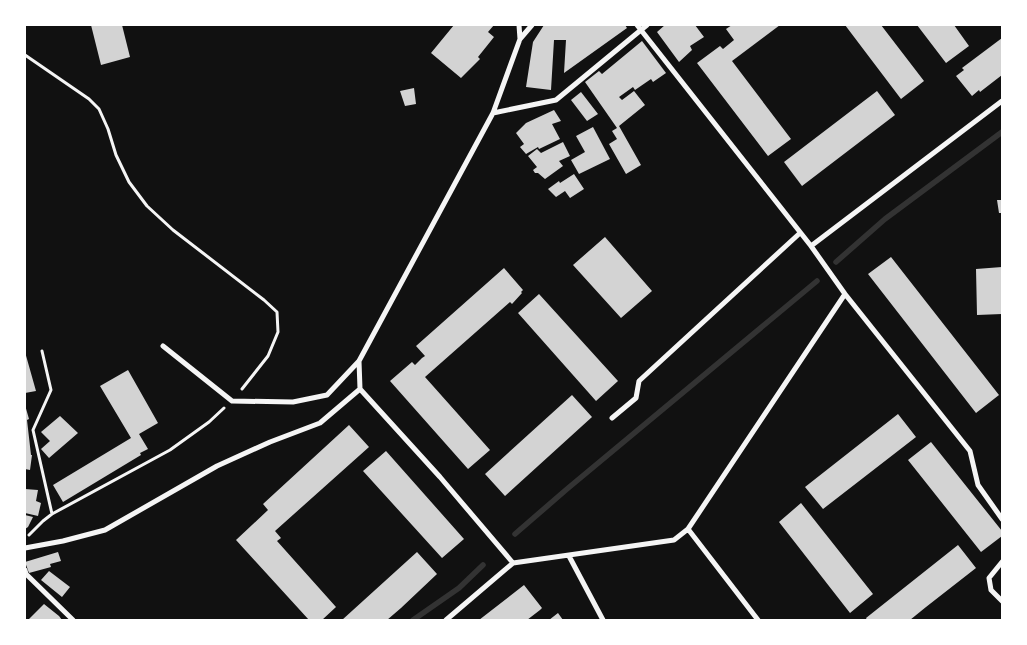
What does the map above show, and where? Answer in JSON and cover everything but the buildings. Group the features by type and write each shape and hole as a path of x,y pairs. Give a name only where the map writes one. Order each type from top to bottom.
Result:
{"street":[{"path":"519,25 520,39"},
{"path":"163,346 232,401 293,402 327,395 359,360 493,113 520,39 532,25"},
{"path":"637,25 970,452 978,485 1002,519"},
{"path":"493,113 556,100 647,25"},
{"path":"811,246 1002,101"},
{"path":"612,418 636,398 639,381 800,233"},
{"path":"446,620 514,563 674,540 688,529 845,294"},
{"path":"359,360 360,389 440,477 514,563"},
{"path":"25,548 63,541 105,530 217,466 270,442 320,424 360,389"},
{"path":"688,529 758,620"},
{"path":"570,556 603,620"},
{"path":"1002,562 989,578 991,590 1002,600"},
{"path":"25,570 26,574 73,620"}],"path":[{"path":"25,55 89,98 99,109 108,129 116,155 129,182 147,206 173,230 277,312 278,332 268,356 232,401 210,422 170,450 52,514 25,538"},
{"path":"42,351 51,390 33,430 52,514"}],"waterway":[{"path":"836,262 885,219 1002,132"},
{"path":"515,534 817,281"},
{"path":"413,620 459,588 483,565"}]}
